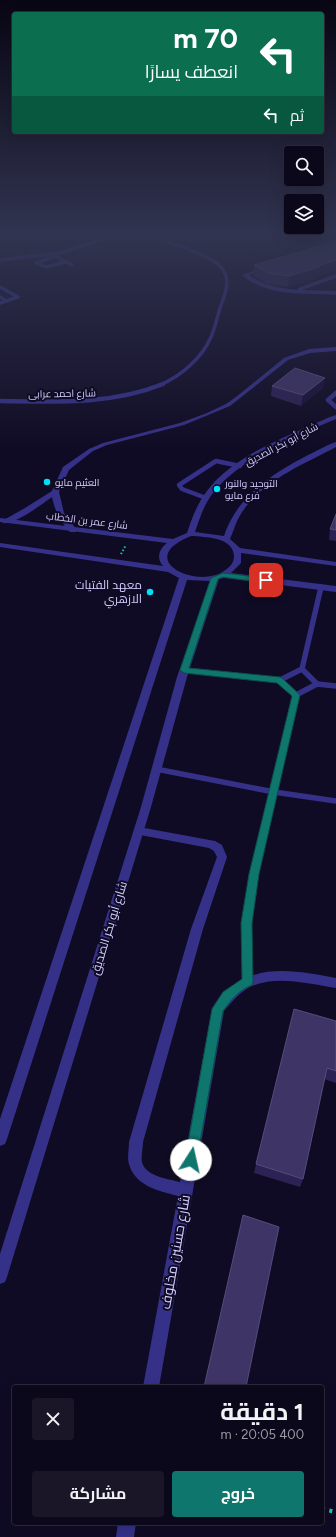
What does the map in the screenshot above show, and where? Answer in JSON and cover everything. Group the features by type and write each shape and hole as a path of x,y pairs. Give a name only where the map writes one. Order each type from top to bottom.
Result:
{"street":[{"path":"3,520 28,510 55,492 66,469 91,450 105,444 182,424 209,414 228,405 238,398 286,359 309,351 336,349"},
{"name":"شارع أبو بكر الصديق","path":"190,534 199,510 206,498 214,488 240,466 293,437 336,418"},
{"path":"226,540 235,517 249,499 283,472 336,444"},
{"path":"55,492 57,506 64,521 73,530"},
{"name":"شارع عمر بن الخطاب","path":"3,520 73,530 172,541"},
{"path":"170,570 163,560 163,552 167,546 172,541 190,534 205,534 226,540 238,554 237,562 232,569 219,576"},
{"path":"0,545 170,570 194,579 219,576 336,589"},
{"path":"236,550 336,564"},
{"path":"0,1139 184,576"},
{"name":"شارع أبو بكر الصديق","path":"0,1277 139,831 184,670 219,576"},
{"path":"139,831 211,844 218,848 222,857 197,929 136,1142 136,1165 143,1175 152,1180 186,1191"},
{"name":"شارع حسنين مخلوف","path":"151,1385 218,1009 227,996 242,984 259,977 278,975 336,983"},
{"path":"125,1537 127,1525"}],"lane":[{"name":"شارع احمد عرابى","path":"0,401 79,402 107,400 157,387 176,377 191,366 209,342 221,307"},
{"path":"336,393 328,400 336,406"},
{"path":"206,498 182,489 179,486 181,483 216,461 240,466"},
{"path":"302,669 321,587"},
{"path":"184,670 280,680 302,669"},
{"path":"302,669 317,684"},
{"path":"280,680 296,695"},
{"path":"248,982 247,923 249,903 254,874 296,695 317,684 336,686"},
{"path":"156,769 274,792 336,801"}],"path":[{"path":"117,562 131,536"},
{"path":"324,1509 336,1512"}],"building":[{"path":"295,368 325,378 303,395 272,386"},
{"path":"336,514 336,530 330,529"},
{"path":"294,1009 336,1021 336,1071 327,1068 303,1179 256,1164"},
{"path":"243,1215 279,1227 246,1385 204,1385"}],"place":[{"name":"العثيم مايو","path":"47,482"},
{"name":"التوحيد والنور فرع مايو","path":"217,489"},
{"name":"معهد الفتيات الازهري","path":"150,592"}],"route":[{"path":"191,1160 218,1009 227,996 242,984 248,982 247,923 249,903 254,874 296,695 280,680 184,670 215,578 223,575 266,580"}]}
